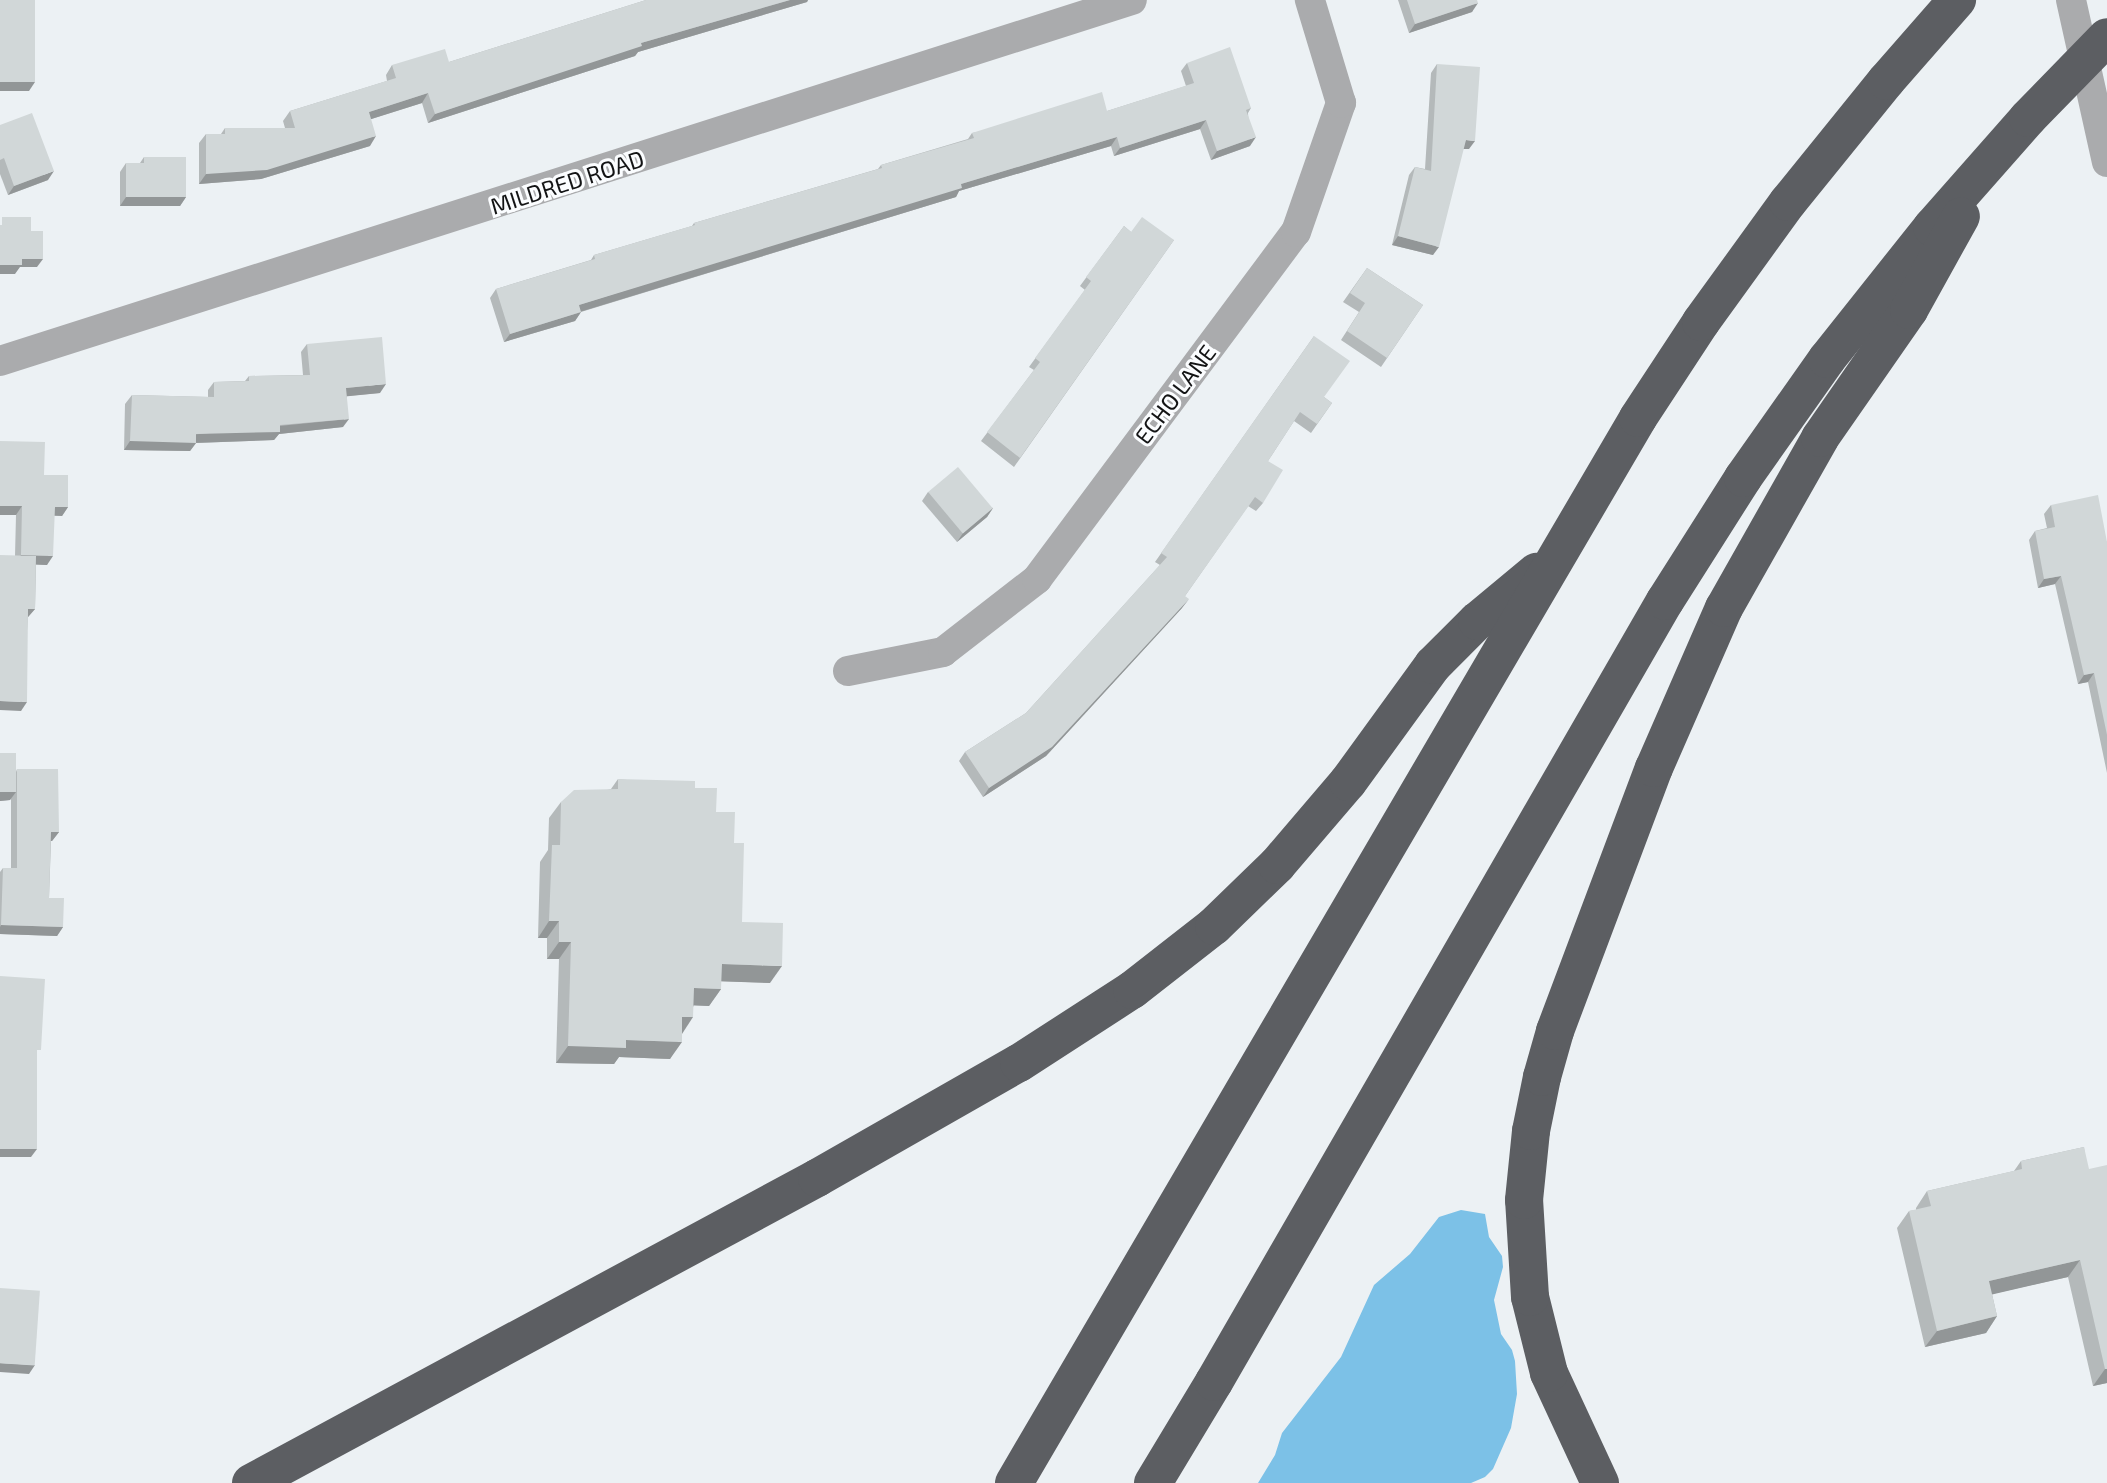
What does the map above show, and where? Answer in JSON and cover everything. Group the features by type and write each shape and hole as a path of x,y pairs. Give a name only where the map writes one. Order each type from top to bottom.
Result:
{"highway":[{"path":"1014,1483 1554,557 1667,374 1759,241 1823,156 1957,0"},
{"path":"1153,1483 1705,536 1827,359 1982,170 2107,37"},
{"path":"1600,1483 1549,1373 1530,1297 1524,1200 1531,1131 1555,1031 1654,768 1724,608 1820,438 1929,278 1982,170"},
{"path":"251,1483 829,1171 1019,1063 1132,990 1214,926 1277,865 1348,782 1433,665 1477,621 1554,557"}],"street":[{"name":"MILDRED ROAD","path":"0,361 1132,0"},
{"name":"ECHO LANE","path":"848,671 943,652 1037,579 1296,232 1340,103 1310,0"},
{"path":"2071,0 2107,162"}],"shaded area":[{"path":"1461,1210 1485,1214 1489,1237 1502,1256 1503,1267 1494,1300 1501,1334 1512,1350 1515,1361 1517,1394 1511,1428 1493,1469 1485,1477 1471,1483 1258,1483 1275,1455 1282,1433 1341,1357 1374,1285 1410,1254 1439,1217"}],"building":[{"path":"0,0 35,0 35,82 0,82"},
{"path":"646,0 790,0 641,43 642,46 435,114 428,93 369,112 376,136 267,170 206,174 206,134 225,134 225,128 295,128 290,111 396,78 392,65 445,49 449,62"},
{"path":"1407,0 1477,0 1478,3 1415,24"},
{"path":"1230,47 1251,108 1246,110 1256,137 1217,151 1206,120 1120,148 1117,137 961,184 962,188 579,305 581,312 510,334 496,289 595,259 594,255 695,225 694,223 882,168 881,165 974,138 972,133 1102,92 1107,111 1194,83 1187,63"},
{"path":"1437,64 1480,67 1475,141 1466,140 1439,247 1398,236 1415,167 1431,171"},
{"path":"32,113 54,171 14,186 4,158 0,160 0,125"},
{"path":"144,157 186,157 186,197 126,197 126,163 144,163"},
{"path":"2,217 31,217 31,231 43,231 43,259 22,259 22,265 0,265"},
{"path":"1142,217 1174,240 1020,458 987,432 1040,362 1035,358 1091,281 1086,277 1124,226 1131,232"},
{"path":"1367,268 1423,305 1387,358 1347,331 1365,303 1350,293"},
{"path":"1314,336 1350,361 1324,397 1332,403 1317,424 1300,412 1268,461 1283,470 1263,503 1255,497 1185,596 1189,599 1052,747 989,788 965,752 1026,713 1167,557 1161,553"},
{"path":"382,337 386,384 346,388 349,419 280,425 280,432 196,434 196,443 130,441 132,395 214,397 214,382 249,381 249,376 310,375 307,344"},
{"path":"0,441 45,442 44,475 68,475 68,507 55,507 53,556 21,555 22,506 0,506"},
{"path":"958,467 993,508 963,533 928,492"},
{"path":"2098,495 2107,542 2107,735 2094,673 2084,675 2061,576 2044,579 2035,531 2055,527 2051,505"},
{"path":"0,555 36,556 35,609 28,609 27,702 0,701"},
{"path":"0,753 16,753 16,792 0,792"},
{"path":"17,769 58,769 59,832 51,832 49,898 64,898 63,927 1,925 3,868 17,868"},
{"path":"618,779 695,781 695,788 717,788 716,812 735,812 734,843 744,843 742,922 783,923 782,966 722,964 721,989 694,988 693,1017 682,1017 682,1042 626,1040 626,1048 568,1046 571,942 559,942 559,921 549,921 552,845 560,845 561,802 574,790 618,789"},
{"path":"0,976 45,979 41,1050 37,1050 37,1149 0,1149"},
{"path":"2084,1147 2089,1169 2107,1165 2107,1369 2080,1260 1989,1281 1997,1316 1937,1331 1909,1211 1931,1206 1927,1191 2022,1169 2021,1161"},
{"path":"0,1288 40,1291 35,1366 0,1363"}]}
